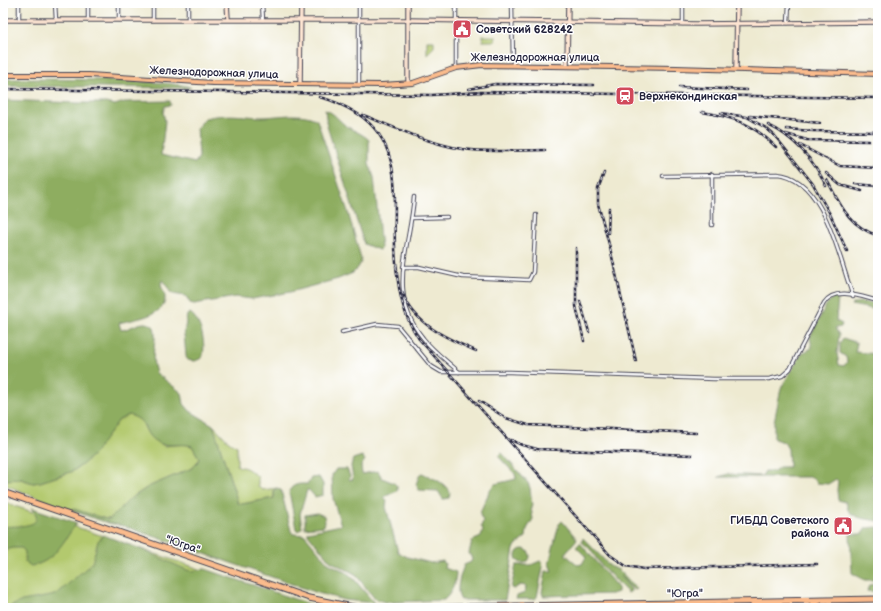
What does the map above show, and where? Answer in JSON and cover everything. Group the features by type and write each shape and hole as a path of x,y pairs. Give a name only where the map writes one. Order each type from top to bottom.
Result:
{"highway":[{"name":"\"Югра\"","path":"3,492 309,598 335,605 358,608"},
{"name":"\"Югра\"","path":"418,608 659,606 714,602 878,599"},
{"path":"811,608 815,602 822,600"},
{"name":"\"Югра\"","path":"714,602 753,604 777,608"}],"main road":[{"name":"Железнодорожная улица","path":"3,75 89,75 213,83 359,85 408,84 456,68 478,65 736,69 878,74"}],"street":[{"path":"19,3 19,20"},
{"path":"55,3 56,20"},
{"path":"88,3 88,20"},
{"path":"119,20 120,3"},
{"path":"153,3 153,20"},
{"path":"188,3 188,19"},
{"path":"227,3 228,19"},
{"path":"262,3 263,20"},
{"path":"300,84 301,3"},
{"path":"359,3 359,85"},
{"path":"408,3 408,84"},
{"path":"456,3 456,68"},
{"path":"512,3 512,65"},
{"path":"567,66 568,3"},
{"path":"683,3 683,24"},
{"path":"736,69 737,3"},
{"path":"788,22 789,3"},
{"path":"3,20 456,20 683,24 878,22"},
{"path":"712,174 712,225"},
{"path":"663,176 781,174 792,177 800,182 813,197 825,216 853,296"},
{"path":"414,197 412,218 403,267 403,302 414,326 430,346 460,372"},
{"path":"403,267 415,266 463,277 528,280 533,272 536,215"},
{"path":"412,218 447,217"},
{"path":"342,332 377,324 396,326 402,330 436,370 441,372 714,379 773,378 784,375 792,366 827,299 836,294 878,300"}],"green space":[{"path":"483,36 495,36 495,41 483,41"},
{"path":"427,41 434,41 434,47 427,54"},
{"path":"3,79 133,81 181,85 191,88 3,86"},
{"path":"3,100 106,103 115,105 124,102 170,101 171,105 165,106 163,112 165,121 161,155 195,163 199,157 197,128 205,118 226,115 261,117 297,115 311,117 317,120 347,209 361,258 358,268 353,273 338,279 290,292 252,299 236,297 194,304 190,303 186,296 172,294 162,280 161,285 165,298 164,304 160,309 148,316 119,323 121,330 142,323 150,324 154,327 155,338 153,360 156,373 182,393 184,404 190,411 213,425 238,503 242,504 274,498 274,490 277,488 281,490 293,534 305,535 328,563 346,572 354,579 374,603 344,600 318,593 124,526 108,523 70,510 74,509 110,519 130,499 148,487 192,468 197,463 199,458 192,446 164,445 155,441 148,434 143,423 136,417 129,415 119,420 94,454 82,465 71,472 33,483 21,479 3,480"},
{"path":"325,110 369,140 369,164 374,177 381,248 379,250 364,244 327,126"},
{"path":"833,297 838,298 836,321 842,324 841,327 835,328 839,335 837,353 839,365 844,366 847,362 846,357 840,353 840,343 843,338 857,343 855,352 878,354 878,478 875,474 871,475 874,481 878,481 878,521 854,515 848,510 846,502 838,500 838,481 836,479 828,484 817,483 812,477 718,477 728,474 762,476 765,471 774,471 779,467 789,467 788,449 784,442 774,439 774,422 781,388 802,353 812,348 810,337 826,305"},
{"path":"860,302 878,303 878,310 851,305"},
{"path":"190,313 194,316 200,327 204,347 202,358 195,361 187,360 186,356 184,334 187,315"},
{"path":"129,415 139,419 143,423 146,431 164,446 186,444 192,446 199,458 197,463 193,468 148,487 130,499 110,519 64,508 3,484 3,480 21,479 33,483 40,482 71,472 82,465 93,454 119,420"},
{"path":"213,425 227,440 237,446 237,465 247,469 258,477 258,486 262,490 277,488 274,490 274,498 242,504 238,503"},
{"path":"502,453 528,483 530,488 533,519 527,529 526,537 516,545 514,549 505,600 461,600 458,592 460,578 464,565 471,562 472,559 469,553 472,541 481,537 483,529 481,527 483,521 480,515 481,510 491,488 495,484 516,479 515,474 498,456"},
{"path":"362,456 365,460 361,466 362,474 378,471 382,478 394,483 397,486 397,491 384,497 387,500 386,507 398,552 407,557 431,563 443,561 445,564 444,568 456,572 453,587 444,600 385,602 375,599 355,574 330,561 308,534 308,532 341,525 333,499 332,475 336,469 347,469 350,476 349,479 353,479 351,466 353,459"},
{"path":"422,473 444,485 450,492 449,498 443,499 438,491 419,490 416,484 420,474"},
{"path":"319,477 323,484 323,495 315,497 309,490 307,490 300,514 302,528 298,531 296,529 289,491 295,485 308,484 311,478"},
{"path":"3,502 314,608 3,608"},
{"path":"32,508 77,523 58,550 46,560 31,566 25,562 25,552 22,548 13,548 3,551 3,527 21,526 33,523 36,520 36,515"},
{"path":"317,513 324,516 324,526 305,528 305,515"},
{"path":"562,521 577,539 566,552 566,555 578,565 582,564 586,557 576,547 580,543 618,588 618,592 612,594 543,596 542,592 546,571 552,571 549,564 559,524"},
{"path":"878,527 878,580 864,580 852,573 850,534 862,534 866,528"},
{"path":"103,535 138,548 187,570 191,571 205,569 321,608 7,608 22,601 57,594 92,563 98,541"},
{"path":"583,538 611,567 619,570 637,589 634,590 620,576 631,589 628,593 600,564 590,549 582,542"},
{"path":"520,549 526,549 530,553 530,559 526,563 520,563 516,559 516,553"},
{"path":"540,561 542,562 543,567 537,597 535,599 516,599 517,596 525,593 526,586 520,585 514,589 511,588 516,565 531,565"},
{"path":"878,584 878,592 867,591 869,585"}],"railway":[{"path":"469,89 495,84 593,85"},
{"path":"679,87 747,90"},
{"path":"3,89 432,95 481,92 878,98"},
{"path":"319,97 339,104 358,114 375,129 386,146 392,165 394,185 395,249 397,270"},
{"path":"702,112 724,116 751,127 768,139 776,147"},
{"path":"721,113 747,117 766,128 775,136 813,184 830,214 847,251"},
{"path":"363,115 424,139 462,149 493,151 545,150"},
{"path":"750,116 820,123"},
{"path":"768,125 786,136 802,150 816,167 826,186"},
{"path":"786,129 878,132"},
{"path":"786,134 807,140 869,141"},
{"path":"800,145 840,166 877,168"},
{"path":"604,173 598,189 598,204 610,248 636,361"},
{"path":"826,173 840,185 862,191"},
{"path":"827,180 846,214 859,226 878,236"},
{"path":"855,184 878,186"},
{"path":"608,233 609,208"},
{"path":"576,248 576,306 584,341"},
{"path":"396,266 405,313 419,339 610,555 626,566 644,569 817,564"},
{"path":"402,292 408,303 423,322 443,335 476,351"},
{"path":"580,301 589,332"},
{"path":"479,401 506,418 528,425 696,433"},
{"path":"511,440 537,449 692,455"}],"place":[{"name":"Советский 628242","path":"462,29"},
{"name":"Верхнекондинская","path":"625,96"},
{"name":"ГИБДД Советского района","path":"843,526"}]}
